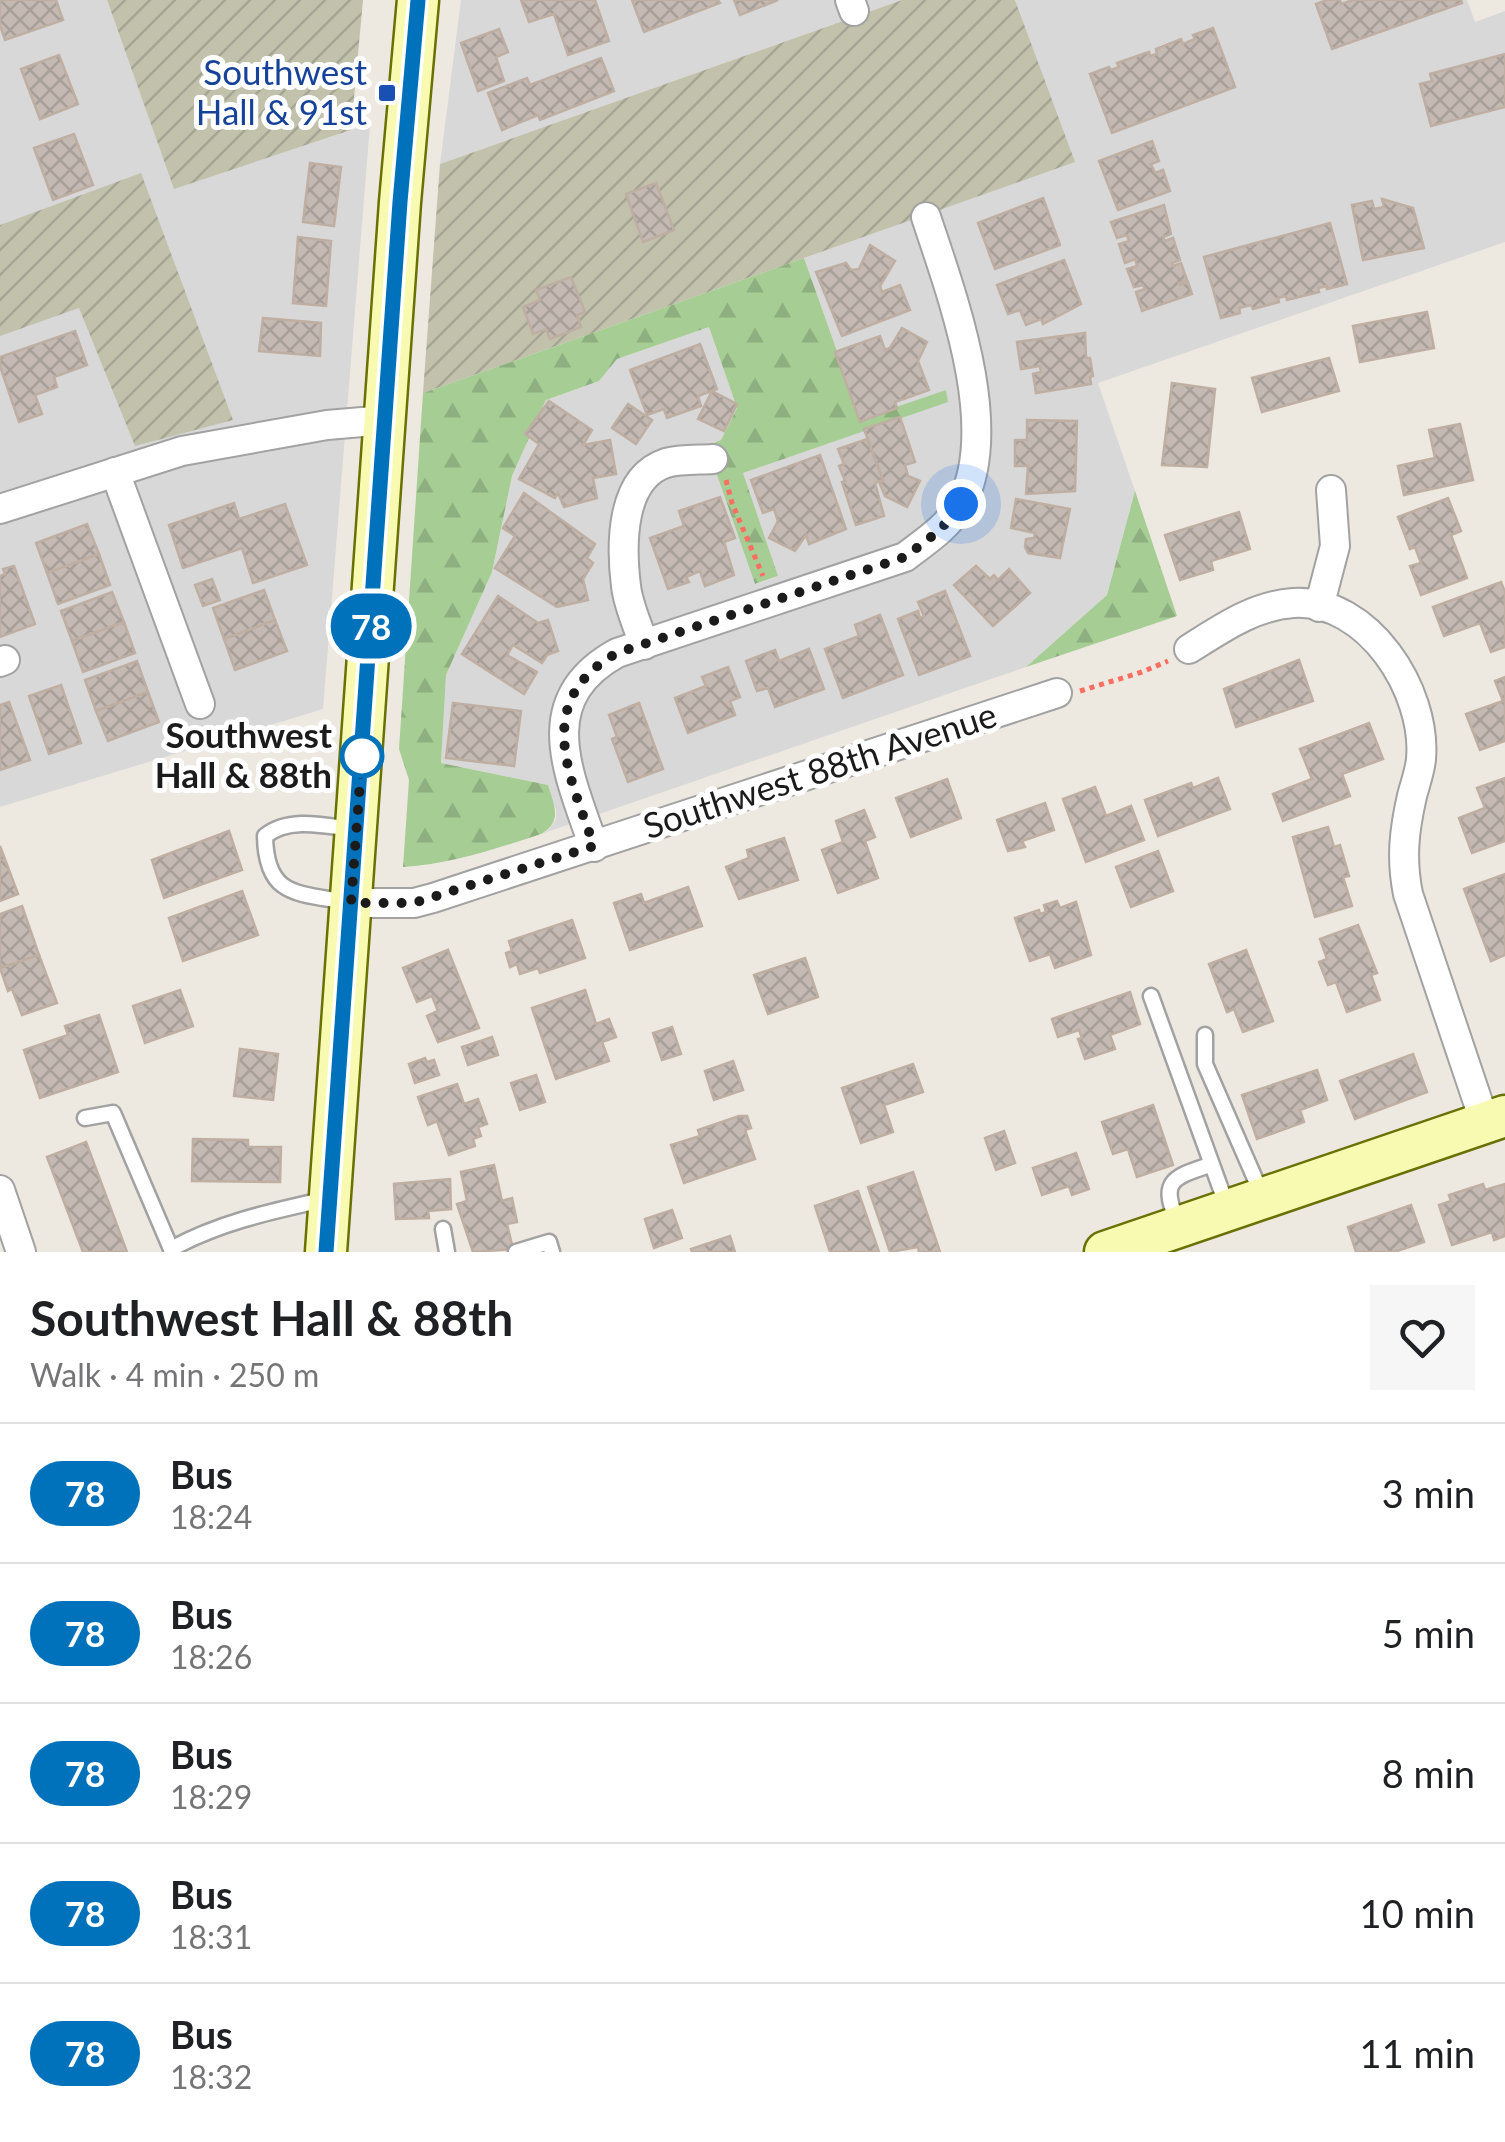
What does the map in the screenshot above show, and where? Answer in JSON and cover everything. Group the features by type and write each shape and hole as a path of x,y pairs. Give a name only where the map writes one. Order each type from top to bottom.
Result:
{"main road":[{"path":"326,1252 418,0"},
{"path":"1105,1252 1184,1239 1246,1204 1495,1120"}],"street":[{"path":"594,846 566,770 562,726 570,698 594,666 617,653 905,557 940,530 961,504 974,466 971,373 965,334 926,217"},
{"path":"0,509 201,448 328,425 386,420"},
{"path":"644,645 626,588 624,528 633,496 647,473 668,462 713,459"},
{"path":"116,472 200,704"},
{"path":"1319,607 1335,546 1330,490"},
{"path":"1188,650 1257,612 1298,603 1347,618 1369,633 1402,677 1420,730 1422,760 1404,834 1403,869 1408,894 1495,1120"},
{"name":"Southwest 88th Avenue","path":"351,903 414,903 1056,693"},
{"path":"0,1190 22,1252"}],"lane":[{"path":"351,903 306,895 282,885 270,875 264,836 274,828 290,824 356,830"},
{"path":"1151,996 1210,1165 1246,1204"},
{"path":"1205,1035 1204,1064 1246,1204"},
{"path":"85,1118 112,1113 172,1250 201,1232 332,1198"},
{"path":"1184,1239 1167,1193 1169,1186 1182,1174 1210,1165"},
{"path":"443,1229 447,1252"},
{"path":"516,1252 548,1242 552,1252"}],"path":[{"path":"713,459 724,473 763,579"},
{"path":"1056,693 1068,695 1142,672 1188,650"}],"shaded area":[{"path":"0,0 107,0 174,188 370,124 323,709 0,807"},
{"path":"107,0 363,0 351,130 174,189"},
{"path":"461,0 902,0 440,164"},
{"path":"902,0 1015,0 1075,162 423,393 440,164"},
{"path":"1015,0 1467,0 1475,22 1505,11 1505,242 1098,383 1135,491 1107,595 1026,667 541,834 556,819 548,785 441,763 446,675 492,572 512,476 546,400 599,381 617,359 709,327 737,408 721,440 708,446 756,584 777,577 743,473 947,402 861,419 804,258 1074,162"},
{"path":"141,173 233,420 135,446 79,308 0,336 0,225"}],"green space":[{"path":"804,258 861,419 946,390 948,402 743,473 778,576 755,584 707,446 721,440 737,408 709,327 617,359 599,381 546,400 512,476 492,572 446,675 441,763 548,785 554,818 541,834 456,859 403,867 409,780 399,749 423,393"},
{"path":"1135,491 1177,616 1026,667 1107,595"}],"building":[{"path":"0,0 56,0 63,20 5,40 0,25"},
{"path":"521,0 595,0 609,41 568,55 554,14 529,22"},
{"path":"632,0 718,0 720,3 644,32"},
{"path":"734,0 778,0 740,15"},
{"path":"1340,0 1341,4 1353,0 1462,3 1332,49 1316,4"},
{"path":"1213,28 1235,87 1112,133 1090,74 1109,67 1111,70 1119,67 1117,63 1149,52 1150,56 1157,54 1156,49 1181,39 1183,44 1195,39 1193,35"},
{"path":"499,29 508,52 496,57 504,81 478,91 461,43"},
{"path":"1505,54 1505,107 1431,126 1420,84 1432,81 1430,74"},
{"path":"59,55 78,104 40,119 21,69"},
{"path":"601,58 614,91 540,120 538,115 502,130 488,93 527,78 530,85"},
{"path":"74,134 93,185 53,200 34,148"},
{"path":"1152,141 1159,161 1151,164 1155,173 1163,170 1170,191 1118,210 1099,161"},
{"path":"310,163 341,167 334,226 303,222"},
{"path":"656,183 674,230 643,242 626,194"},
{"path":"1043,198 1060,245 995,269 978,223"},
{"path":"1382,199 1413,208 1424,248 1363,260 1352,205 1372,201 1374,209 1384,207"},
{"path":"1164,205 1171,234 1163,237 1165,241 1173,238 1180,260 1173,266 1181,263 1187,280 1179,283 1188,282 1192,294 1142,311 1136,292 1145,289 1143,285 1134,287 1127,269 1137,266 1135,259 1125,263 1119,244 1129,241 1127,235 1117,238 1111,222"},
{"path":"1330,223 1347,284 1318,288 1319,292 1287,300 1286,296 1278,298 1279,302 1253,309 1251,305 1239,308 1240,313 1221,318 1204,257"},
{"path":"298,237 331,241 326,306 293,303"},
{"path":"870,245 895,261 880,286 882,292 900,285 910,310 842,336 816,272 846,263 851,270 859,269"},
{"path":"1064,260 1081,304 1043,324 1041,319 1026,325 1020,310 1008,314 997,285"},
{"path":"571,277 585,312 577,315 581,327 550,339 546,329 533,334 523,307 540,300 536,290"},
{"path":"1427,312 1434,348 1360,362 1353,326"},
{"path":"263,318 321,323 320,356 259,351"},
{"path":"902,328 927,342 918,361 929,390 895,402 897,408 860,422 835,352 880,336 885,350"},
{"path":"75,331 87,365 54,377 57,387 35,395 42,414 19,422 0,357"},
{"path":"1085,333 1091,384 1036,393 1033,374 1041,372 1040,366 1021,369 1017,342"},
{"path":"700,344 717,389 698,396 701,406 667,418 664,409 647,415 630,370"},
{"path":"1329,358 1339,391 1262,412 1252,378"},
{"path":"1172,383 1215,389 1207,467 1162,465"},
{"path":"712,391 737,404 724,431 698,419"},
{"path":"549,401 592,430 583,445 610,440 616,474 593,478 597,498 564,507 558,493 555,498 519,479 539,444 525,434"},
{"path":"628,404 652,420 636,444 612,428"},
{"path":"900,417 915,462 905,465 908,476 920,481 907,507 885,496 864,429"},
{"path":"1027,420 1077,421 1075,491 1026,494 1028,466 1015,466 1015,440 1027,440"},
{"path":"1460,424 1473,480 1404,495 1398,466 1435,458 1429,430"},
{"path":"867,439 883,480 875,483 884,516 856,525 842,482 845,481 839,466 844,464 838,449"},
{"path":"820,455 846,529 809,544 806,535 795,551 769,538 778,521 774,509 763,513 751,480"},
{"path":"524,493 595,544 587,558 593,563 583,579 588,600 557,607 495,568 515,536 503,528"},
{"path":"720,497 735,538 724,542 734,575 705,586 700,571 686,577 689,582 668,589 650,538 684,526 679,511"},
{"path":"1448,498 1461,531 1451,535 1467,578 1421,595 1410,566 1421,563 1415,547 1410,549 1398,517"},
{"path":"1016,499 1070,509 1060,558 1028,553 1026,539 1034,538 1035,533 1011,528"},
{"path":"234,503 239,519 285,504 307,565 253,583 242,548 183,568 169,525"},
{"path":"1239,512 1250,549 1211,561 1213,570 1180,580 1165,535"},
{"path":"87,524 99,554 47,573 36,543"},
{"path":"99,554 110,585 58,604 47,573"},
{"path":"14,566 35,624 0,637 0,576 5,574 3,569"},
{"path":"976,566 990,579 994,575 998,580 1009,569 1030,593 993,626 954,585"},
{"path":"212,579 220,600 203,606 195,585"},
{"path":"1501,582 1505,592 1505,647 1491,652 1480,623 1444,636 1433,607"},
{"path":"264,590 275,620 224,639 213,608"},
{"path":"945,591 970,656 919,675 898,619 918,611 920,618 924,616 918,602"},
{"path":"112,592 124,622 72,641 61,611"},
{"path":"498,596 538,623 548,620 558,651 547,655 542,663 513,645 507,655 537,672 524,694 462,654"},
{"path":"880,615 903,675 843,698 825,649 859,636 855,625"},
{"path":"275,620 287,651 235,670 224,639"},
{"path":"124,622 135,653 83,672 72,641"},
{"path":"809,649 824,689 775,707 768,688 757,691 746,661 775,650 779,661"},
{"path":"1299,660 1313,701 1236,727 1224,689"},
{"path":"137,661 148,692 96,711 85,680"},
{"path":"728,667 740,697 730,701 735,715 688,733 675,698 706,686 702,677"},
{"path":"1505,677 1505,741 1480,750 1466,714 1503,701 1495,681"},
{"path":"61,685 81,743 49,754 29,696"},
{"path":"148,692 159,722 108,741 96,711"},
{"path":"9,702 30,760 0,770 0,705"},
{"path":"453,703 521,711 514,766 446,758"},
{"path":"639,703 663,769 628,782 612,739 617,737 609,715"},
{"path":"1369,723 1383,759 1342,774 1350,796 1283,821 1273,794 1312,779 1300,749"},
{"path":"1218,778 1230,809 1158,836 1145,800 1191,783 1193,788"},
{"path":"1505,778 1505,841 1472,853 1459,818 1485,808 1477,788"},
{"path":"947,779 961,818 911,837 896,798"},
{"path":"1095,787 1106,816 1131,806 1144,840 1086,862 1063,799"},
{"path":"1045,803 1054,830 1022,841 1025,847 1008,851 997,820"},
{"path":"864,810 875,837 865,841 878,878 838,893 822,850 843,842 836,821"},
{"path":"1328,827 1334,847 1340,845 1349,876 1343,877 1352,906 1315,917 1293,837"},
{"path":"229,831 242,870 164,898 152,860"},
{"path":"784,838 798,880 739,899 726,867 749,858 747,850"},
{"path":"0,846 18,894 0,901"},
{"path":"1158,851 1173,891 1131,907 1116,867"},
{"path":"1505,874 1505,955 1491,961 1464,889"},
{"path":"688,887 702,926 630,950 614,903 641,894 644,903"},
{"path":"242,891 258,935 183,961 169,918"},
{"path":"1057,901 1060,908 1076,902 1091,955 1055,968 1050,954 1030,961 1015,918 1039,910 1040,914 1046,912 1044,905"},
{"path":"22,906 39,955 0,968 0,914"},
{"path":"572,920 585,958 540,973 538,968 520,974 517,964 510,967 506,953 512,951 509,941"},
{"path":"1358,925 1377,973 1371,975 1380,1000 1347,1012 1336,982 1328,985 1319,962 1327,959 1320,939"},
{"path":"448,950 479,1028 438,1042 427,1016 438,1011 432,996 417,1002 403,968"},
{"path":"1246,950 1273,1021 1243,1032 1234,1009 1227,1012 1209,964"},
{"path":"39,955 57,1003 22,1015 0,968"},
{"path":"805,958 818,997 768,1014 754,975"},
{"path":"180,990 193,1026 145,1043 133,1006"},
{"path":"585,990 596,1024 609,1019 616,1037 602,1042 609,1061 556,1079 532,1008"},
{"path":"1130,992 1140,1024 1110,1035 1115,1049 1085,1059 1079,1030 1058,1037 1052,1019"},
{"path":"99,1015 118,1072 40,1098 24,1050 68,1035 65,1026"},
{"path":"672,1027 681,1054 662,1060 653,1033"},
{"path":"492,1037 498,1055 468,1065 462,1047"},
{"path":"240,1049 278,1054 273,1100 234,1096"},
{"path":"1413,1054 1427,1092 1355,1119 1340,1081"},
{"path":"425,1058 427,1062 434,1060 439,1075 415,1083 409,1064"},
{"path":"733,1061 743,1090 714,1100 705,1071"},
{"path":"913,1064 923,1092 884,1105 893,1132 861,1143 842,1088"},
{"path":"1317,1070 1327,1100 1300,1110 1304,1122 1257,1139 1242,1095"},
{"path":"536,1075 545,1102 520,1110 511,1083"},
{"path":"457,1084 464,1104 478,1099 487,1124 478,1127 481,1136 473,1139 475,1146 449,1155 437,1121 428,1125 418,1097"},
{"path":"1153,1105 1173,1165 1137,1177 1128,1149 1113,1154 1102,1122"},
{"path":"747,1116 751,1128 745,1130 755,1159 684,1183 671,1145 700,1136 698,1130"},
{"path":"1004,1131 1015,1163 996,1170 985,1138"},
{"path":"193,1139 248,1140 248,1147 281,1147 280,1182 192,1181"},
{"path":"86,1142 127,1252 83,1252 47,1157"},
{"path":"1076,1153 1089,1189 1072,1195 1069,1186 1042,1195 1033,1168"},
{"path":"494,1165 502,1201 512,1198 517,1222 507,1224 513,1249 473,1252 457,1204 467,1201 461,1172"},
{"path":"913,1172 940,1252 919,1252 918,1247 890,1252 868,1187"},
{"path":"450,1179 451,1209 428,1211 429,1218 396,1219 394,1184"},
{"path":"1483,1184 1485,1190 1505,1184 1505,1236 1494,1240 1492,1232 1452,1245 1439,1205 1451,1201 1449,1195"},
{"path":"858,1191 879,1252 830,1252 815,1206"},
{"path":"1411,1205 1424,1242 1394,1252 1356,1252 1348,1227"},
{"path":"672,1210 682,1238 654,1248 645,1219"},
{"path":"730,1236 735,1252 692,1252 691,1249"}],"bus line":[{"name":"78","path":"326,1252 400,202 418,0"}],"place":[{"name":"Southwest Hall & 91st","path":"387,93"},
{"name":"Southwest Hall & 88th","path":"362,756"}],"route":[{"path":"362,756 351,903 414,903 594,846 566,770 562,726 570,698 594,666 617,653 905,557 940,530 961,504"}]}
